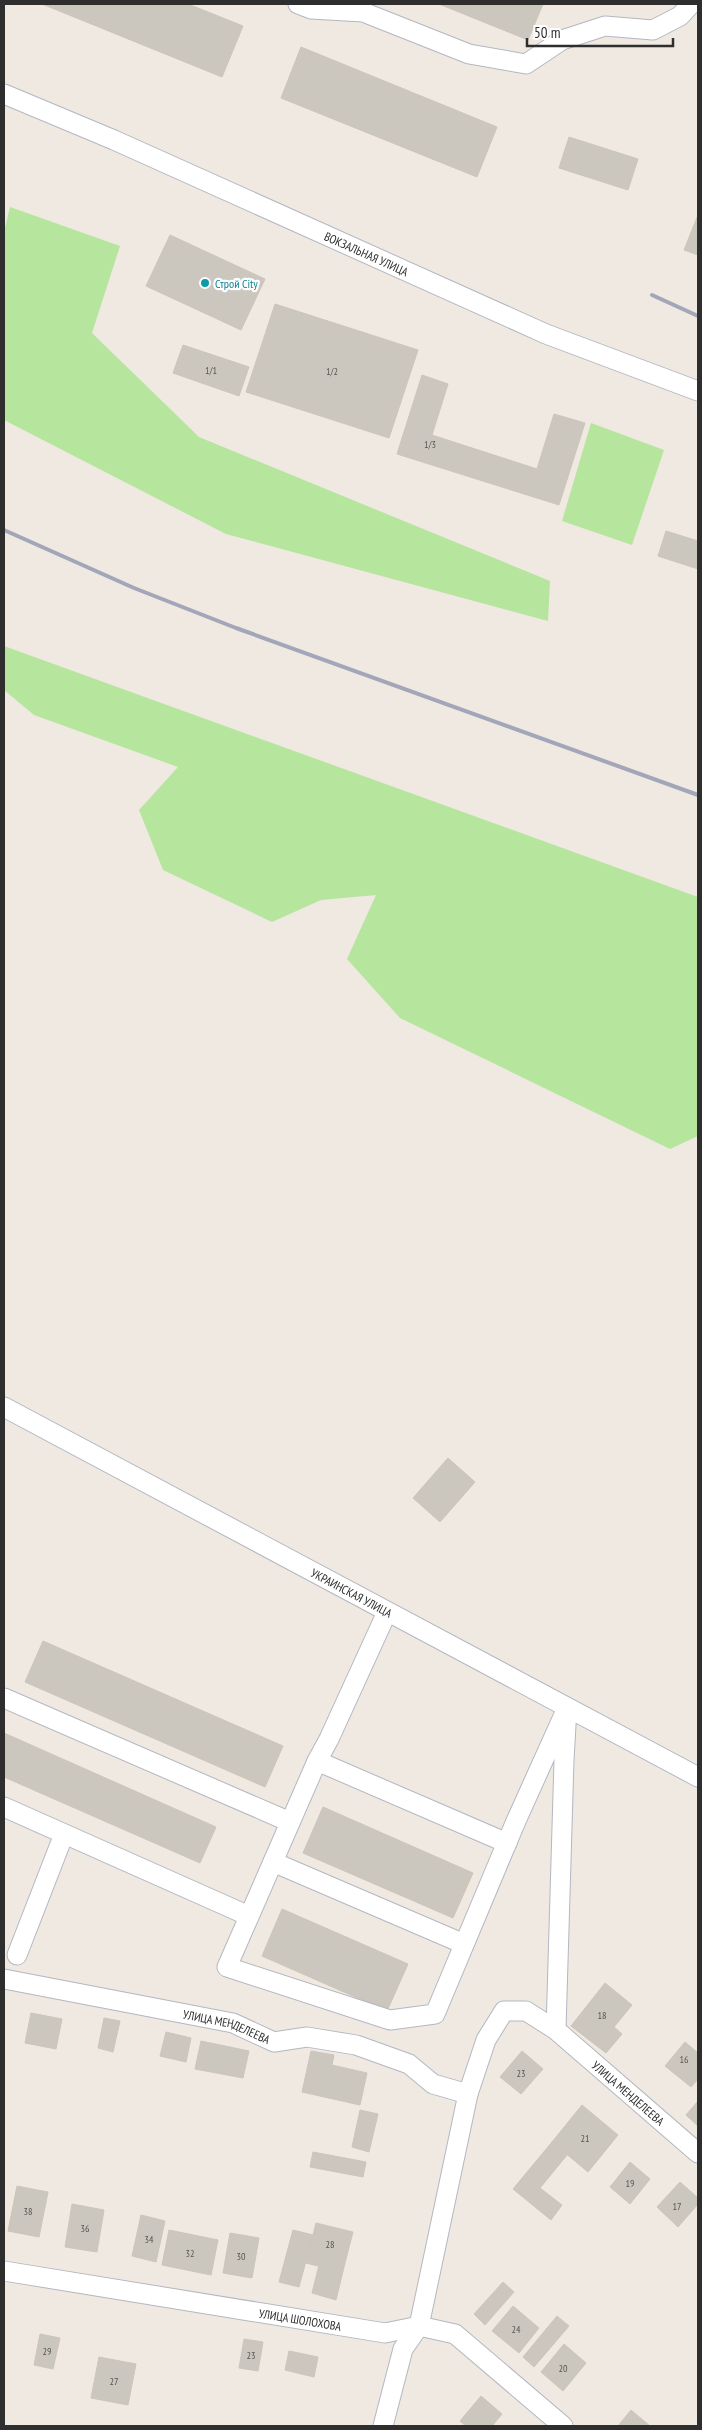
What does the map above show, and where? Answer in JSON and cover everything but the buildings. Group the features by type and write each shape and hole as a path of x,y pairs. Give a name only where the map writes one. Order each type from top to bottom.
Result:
{"street":[{"path":"298,4 311,9 363,12 469,54 526,64 562,40 605,26 653,30 680,16 691,4"},
{"name":"ВОКЗАЛЬНАЯ УЛИЦА","path":"4,94 114,140 546,334 698,391"},
{"path":"4,109 37,109"},
{"name":"УКРАИНСКАЯ УЛИЦА","path":"4,1407 698,1777"},
{"path":"387,1612 329,1739 317,1761 227,1967 390,2020 435,2014 507,1843 567,1708"},
{"path":"4,1698 290,1822"},
{"path":"556,2030 567,1708"},
{"path":"317,1761 507,1843"},
{"path":"4,1807 249,1916"},
{"path":"17,1955 64,1834"},
{"path":"273,1862 464,1944"},
{"name":"УЛИЦА МЕНДЕЛЕЕВА","path":"4,1979 233,2023 274,2042 307,2037 356,2045 409,2064 433,2084 468,2094 486,2040 504,2011 526,2011 556,2030 698,2153"},
{"path":"383,2426 403,2349 419,2326 468,2094"},
{"name":"УЛИЦА ШОЛОХОВА","path":"4,2271 385,2333 419,2326 455,2334 563,2426"}],"green space":[{"path":"10,207 120,246 92,333 199,437 550,581 548,621 226,534 4,420 4,232"},
{"path":"591,423 664,450 632,545 562,521"},
{"path":"4,646 698,897 698,1136 670,1149 400,1018 347,959 376,895 321,900 272,922 163,870 139,810 178,767 34,715 4,690"}],"railway":[{"path":"652,295 698,316"},
{"path":"4,530 134,588 236,628 698,795"}],"place":[{"name":"Строй City","path":"205,283"}]}
